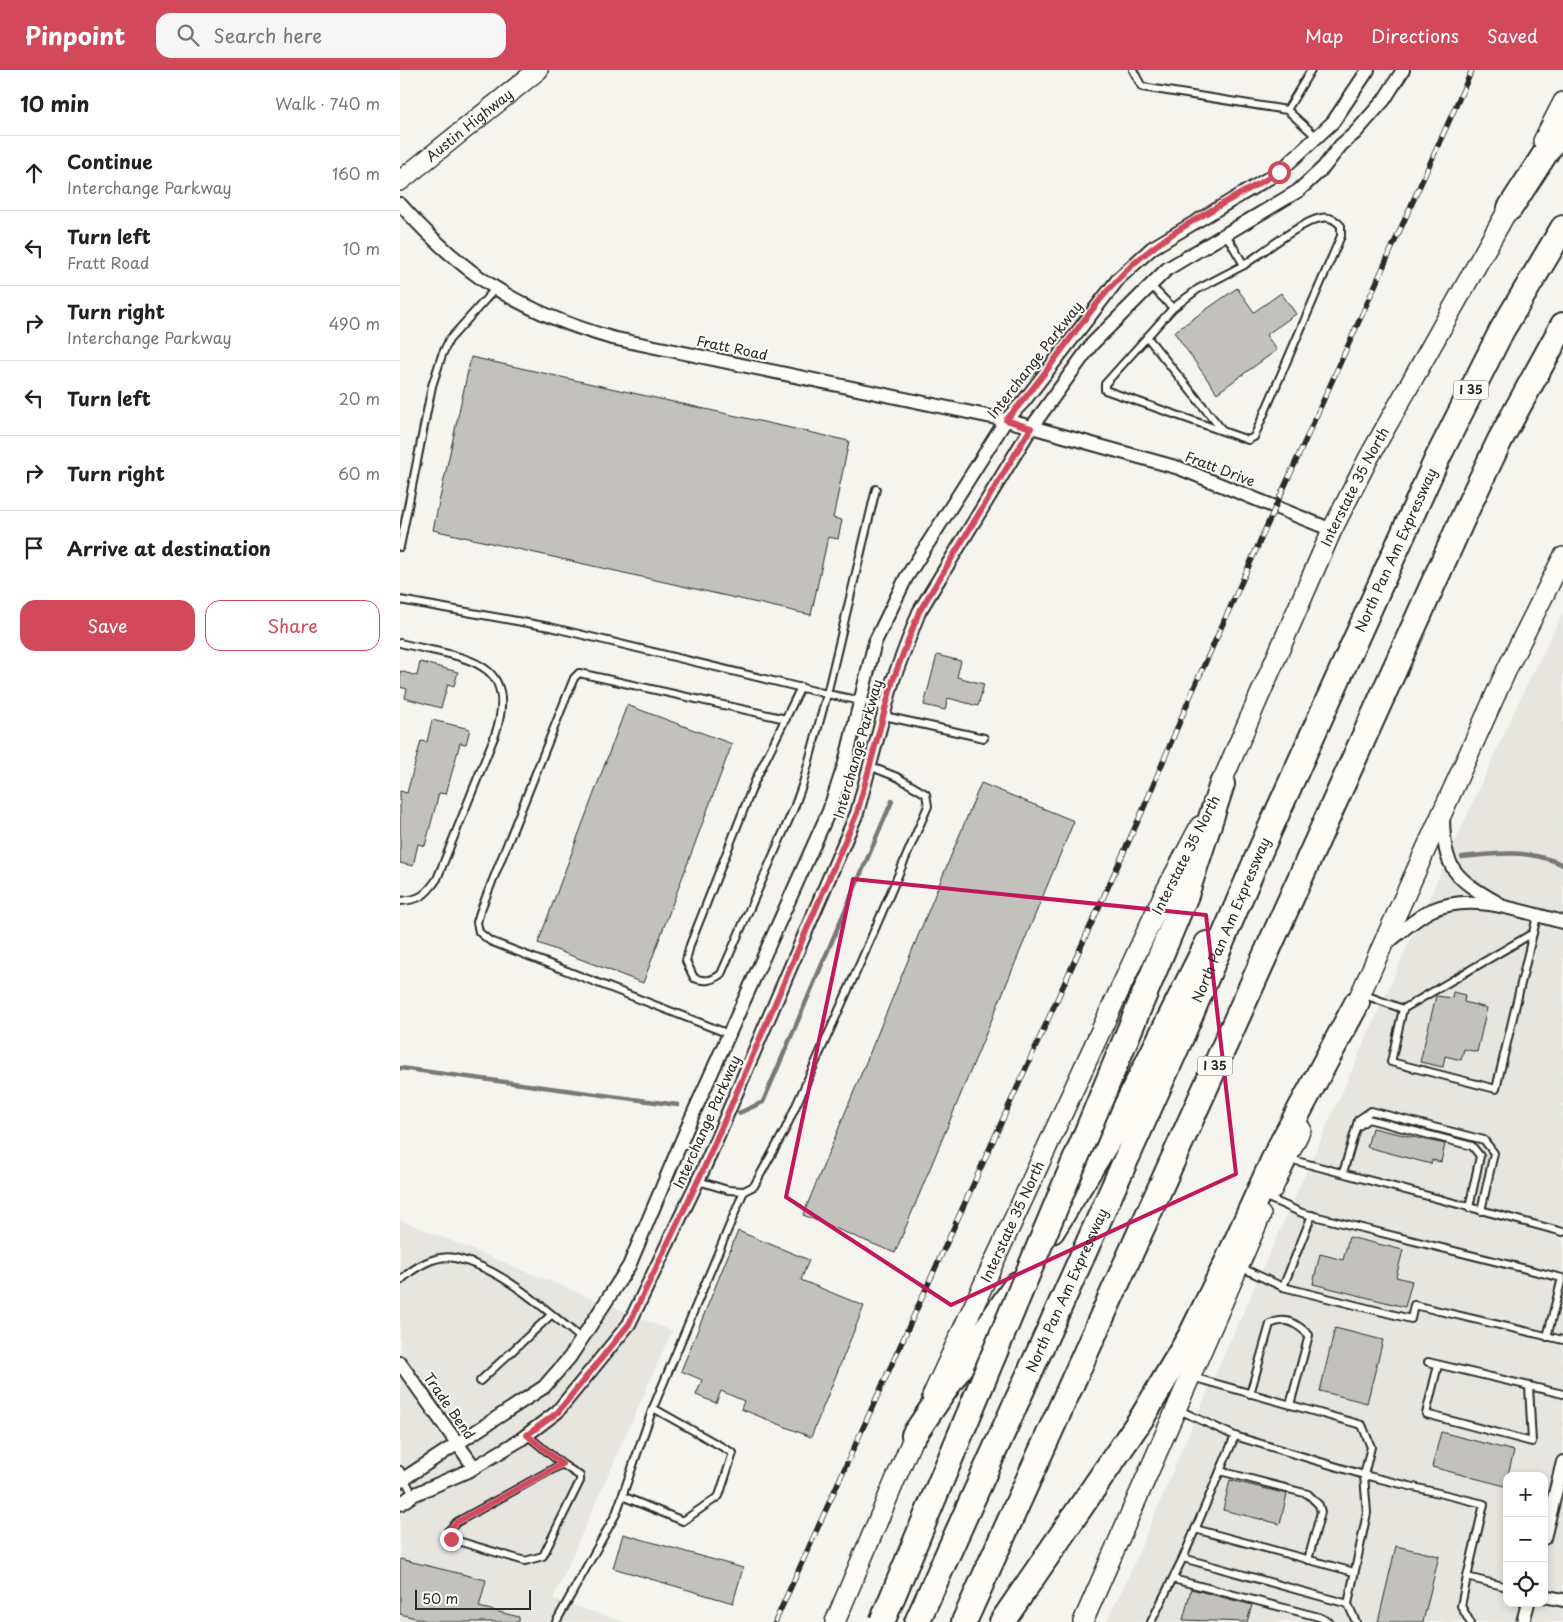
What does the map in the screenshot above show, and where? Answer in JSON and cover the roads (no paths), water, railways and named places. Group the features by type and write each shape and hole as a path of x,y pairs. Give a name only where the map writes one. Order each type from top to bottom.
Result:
{"highway":[{"path":"1510,208 1563,126"},
{"name":"North Pan Am Expressway","path":"917,1622 1195,1005 1261,849 1437,459 1502,330 1563,228"},
{"name":"I 35","path":"964,1622 1466,509 1500,440 1563,325"},
{"path":"882,1622 1186,895 1222,784"},
{"path":"914,1435 1072,1201 1112,1134 1141,1080 1192,971 1261,849"},
{"path":"1002,1622 1144,1416 1172,1369 1227,1262 1277,1152 1359,998"}],"main road":[{"name":"Austin Highway","path":"400,181 538,70"},
{"name":"Interstate 35 North","path":"835,1622 914,1435 1163,896 1222,784 1261,688 1332,530 1368,459 1510,208 1563,102"},
{"path":"1086,1621 1268,1198 1288,1158 1508,666 1563,557"}],"street":[{"name":"Interchange Parkway","path":"401,1477 458,1445 544,1387 570,1357 629,1266 729,1034 829,811 845,764 875,642 906,578 1006,420 1024,401 1119,278 1152,248 1279,172 1318,138 1333,122 1368,70"},
{"name":"Interchange Parkway","path":"400,1504 413,1495 474,1468 527,1435 558,1412 629,1324 698,1181 857,813 893,680 919,612 1031,428 1092,344 1150,285 1167,269 1298,191 1323,168 1341,145 1355,133 1384,100 1403,70"},
{"name":"Fratt Road","path":"400,204 442,249 495,289 539,313 575,327 612,338 1006,420 1095,445"},
{"name":"Fratt Drive","path":"1095,445 1179,468 1332,530"},
{"path":"1443,810 1444,845 1455,872 1464,883 1506,908"},
{"path":"1380,949 1423,915 1449,904 1465,902 1506,908 1563,922"},
{"name":"Trade Bend","path":"400,1363 474,1468"},
{"path":"1548,1522 1563,1462"},
{"path":"1548,1597 1563,1600"},
{"path":"1523,1622 1527,1607"}],"lane":[{"path":"1133,70 1142,87 1287,110 1318,138"},
{"path":"1287,110 1311,70"},
{"path":"1329,218 1335,220 1341,226 1341,236 1254,437 1248,440 1105,390 1105,384 1173,308 1198,289 1244,265 1312,220 1329,218"},
{"path":"1225,233 1244,265"},
{"path":"1150,285 1173,308"},
{"path":"400,547 432,386 442,355 449,340 495,289"},
{"path":"1147,337 1223,431"},
{"path":"801,687 755,781 690,945 686,961 689,972 694,978 702,981 714,980 721,974 804,783 876,489"},
{"path":"400,600 550,627 827,694 860,700 885,711 984,738"},
{"path":"400,644 477,663 494,676 502,692 502,715 495,736 437,879 428,894 411,901 400,901"},
{"path":"729,1034 490,941 479,932 477,922 574,678 579,673 786,719"},
{"path":"698,1181 713,1186 744,1191 754,1186 785,1130 928,806 926,794 897,777 869,766"},
{"path":"1403,1009 1391,1062 1496,1089 1537,916"},
{"path":"1359,998 1403,1009 1532,934"},
{"path":"1343,1173 1358,1120 1371,1111 1484,1140 1494,1152 1481,1211"},
{"path":"1356,1128 1368,1120 1472,1146 1480,1156 1469,1208"},
{"path":"1288,1158 1563,1232"},
{"path":"556,1622 616,1514 654,1408 744,1191"},
{"path":"1268,1198 1312,1215 1562,1278 1548,1337"},
{"path":"1283,1287 1312,1215"},
{"path":"400,1281 408,1273 431,1260 454,1258 488,1271 514,1286 582,1339"},
{"path":"1239,1266 1283,1287 1411,1319 1414,1305 1563,1340"},
{"path":"480,1381 551,1315"},
{"path":"1250,1394 1270,1324 1279,1320 1296,1323 1309,1335 1290,1406"},
{"path":"1428,1362 1563,1394"},
{"path":"1438,1365 1426,1414 1532,1442 1529,1386"},
{"path":"1190,1377 1362,1425 1371,1447 1364,1475 1367,1513 1348,1604 1356,1622"},
{"path":"622,1496 684,1521 719,1496 733,1454 654,1408"},
{"path":"1177,1409 1236,1436 1364,1475 1484,1504 1461,1606 1470,1622"},
{"path":"527,1435 562,1464 580,1476 580,1482 543,1556 525,1561 451,1539 448,1536 452,1526 457,1522 562,1464"},
{"path":"1151,1622 1183,1558 1236,1436"},
{"path":"1220,1472 1308,1494 1314,1499 1321,1512 1308,1560"},
{"path":"401,1477 413,1495"},
{"path":"1195,1529 1354,1572"},
{"path":"1183,1558 1348,1604"},
{"path":"1467,1576 1503,1586"},
{"path":"1173,1579 1319,1617 1329,1622"}],"waterway":[{"path":"739,1113 763,1102 892,801"},
{"path":"1462,857 1488,854 1526,854 1539,856 1563,865"},
{"path":"400,1068 678,1105"}],"railway":[{"path":"775,1622 1142,812 1193,690 1472,70"}]}
